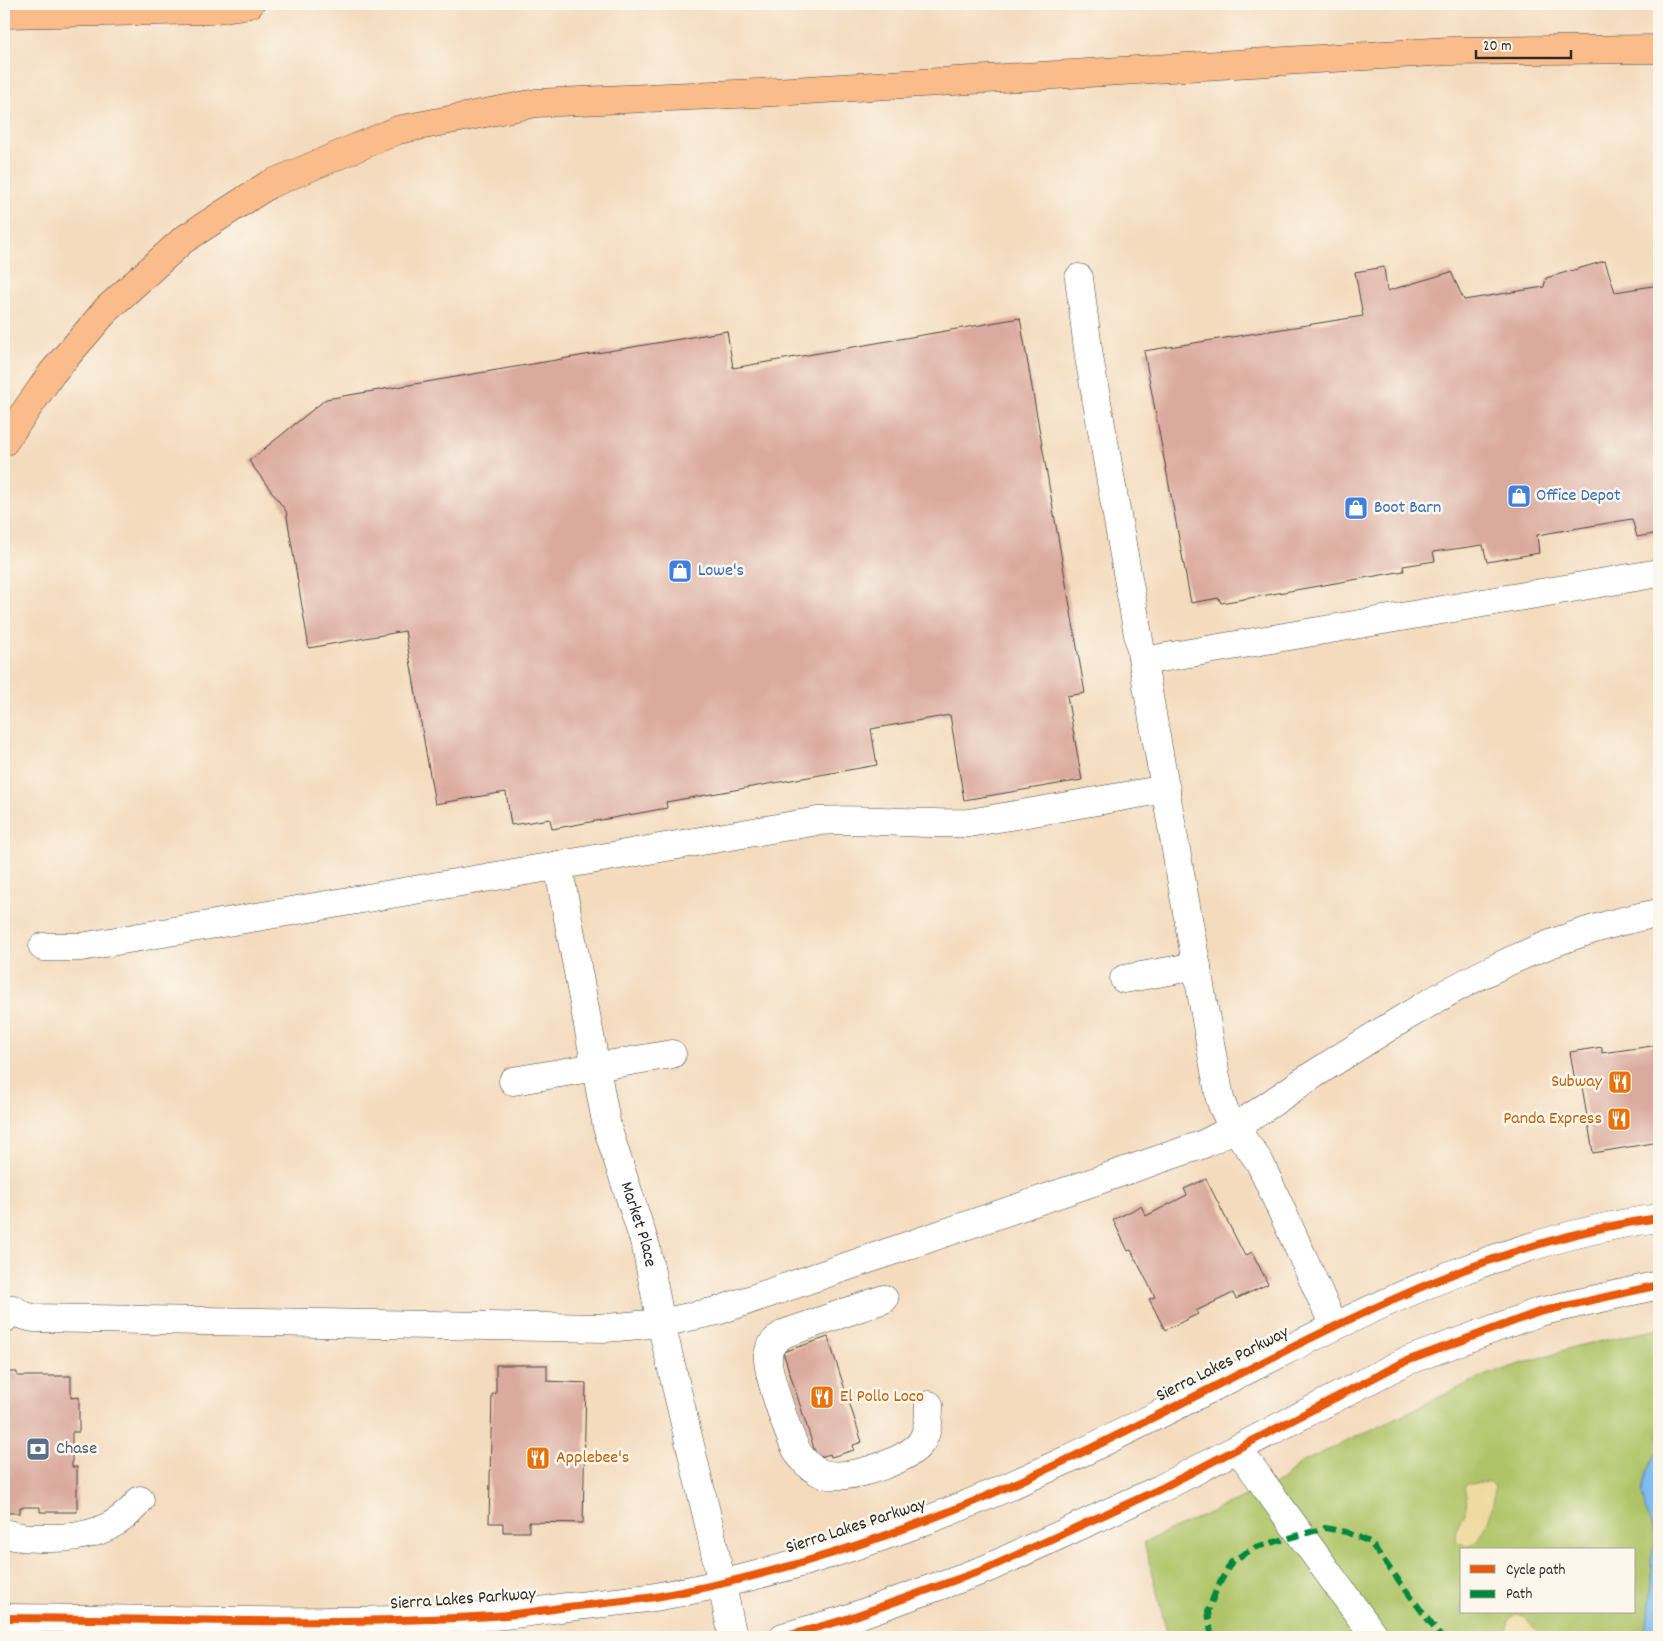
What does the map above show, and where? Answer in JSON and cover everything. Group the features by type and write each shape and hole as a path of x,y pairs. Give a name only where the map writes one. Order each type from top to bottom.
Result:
{"highway":[{"path":"4,14 211,10 250,4"},
{"path":"4,442 52,373 107,309 183,240 268,185 398,130 536,103 758,93 1449,51 1659,49"}],"street":[{"path":"1079,278 1089,357 1220,1099 1225,1114 1233,1128 1247,1143 1260,1163 1334,1326"},
{"path":"1143,661 1659,573"},
{"path":"43,947 81,947 818,821 881,820 941,824 969,823 1166,789"},
{"name":"Market Place","path":"558,865 607,1127 646,1247 661,1323 733,1637"},
{"path":"8,1314 33,1318 579,1328 661,1323 748,1302 1184,1152 1233,1128 1404,1016 1464,982 1522,954 1578,932 1629,918 1659,913"},
{"path":"1124,979 1197,966"},
{"path":"513,1081 672,1054"},
{"name":"Sierra Lakes Parkway","path":"4,1618 352,1622 495,1616 653,1597 721,1583 806,1562 924,1522 1106,1441 1334,1326 1411,1290 1495,1258 1574,1236 1659,1218"},
{"path":"783,1637 844,1620 986,1569 1160,1489 1404,1362 1539,1312 1659,1285"},
{"path":"884,1299 786,1333 777,1337 770,1346 768,1368 796,1449 809,1466 819,1473 831,1476 852,1474 901,1458 920,1444 925,1434 929,1405"},
{"path":"1238,1449 1375,1637"},
{"path":"4,1533 25,1538 81,1537 117,1522 127,1515 140,1500"}],"green space":[{"path":"1659,1329 1659,1637 1168,1637 1144,1542 1281,1481 1301,1463 1486,1375 1577,1346"}],"sand":[{"path":"1477,1482 1491,1483 1495,1487 1491,1511 1485,1528 1476,1542 1470,1546 1457,1542 1456,1534 1465,1511 1466,1497 1464,1488 1467,1484"},
{"path":"1515,1615 1523,1616 1544,1637 1514,1637 1507,1629 1508,1621"}],"water":[{"path":"1659,1449 1659,1637 1642,1637 1649,1613 1652,1582 1651,1559 1655,1542 1652,1525 1645,1509 1642,1491 1646,1472"}],"building":[{"path":"1605,261 1615,292 1659,285 1659,533 1637,537 1632,519 1537,535 1539,553 1487,562 1483,545 1433,552 1435,561 1403,566 1404,571 1221,603 1219,598 1191,603 1144,351 1363,316 1355,272 1384,267 1387,291 1451,272 1464,300 1544,287 1546,278"},
{"name":"Lowe's","path":"1020,318 1085,693 1067,696 1082,780 964,800 950,715 871,729 877,765 666,802 667,808 552,829 550,819 511,825 506,792 435,804 405,631 309,648 286,511 249,461 326,399 727,331 733,368"},
{"path":"1659,1045 1659,1142 1593,1153 1581,1080 1575,1081 1570,1052 1602,1047 1602,1053"},
{"path":"1206,1179 1245,1256 1252,1252 1268,1284 1236,1299 1233,1293 1196,1311 1198,1314 1165,1330 1149,1299 1155,1297 1131,1250 1128,1251 1113,1220 1141,1206 1146,1216 1187,1195 1184,1189"},
{"name":"El Pollo Loco","path":"828,1337 862,1442 853,1445 854,1450 831,1457 830,1454 817,1458 783,1352"},
{"name":"Applebee's","path":"496,1365 547,1365 547,1381 586,1383 583,1523 529,1522 529,1532 503,1532 503,1523 489,1523 492,1394 496,1394"},
{"name":"Chase","path":"4,1372 17,1372 17,1376 71,1376 71,1398 79,1397 79,1432 72,1432 72,1467 77,1467 77,1512 40,1512 40,1507 20,1507 20,1513 4,1513"}],"marked path":[{"path":"1213,1637 1208,1611 1217,1588 1232,1561 1256,1547 1325,1528 1346,1532 1370,1542 1441,1637"}],"cycle path":[{"path":"4,1618 369,1621 510,1615 655,1597 757,1575 824,1556 890,1534 966,1505 1093,1447 1356,1316 1454,1274 1504,1255 1555,1240 1606,1227 1659,1218"},
{"path":"783,1637 844,1620 986,1569 1160,1489 1404,1362 1539,1312 1659,1285"}],"place":[{"name":"Office Depot","path":"1519,496"},
{"name":"Boot Barn","path":"1356,508"},
{"name":"Lowe's","path":"680,571"},
{"name":"Subway","path":"1620,1082"},
{"name":"Panda Express","path":"1619,1119"},
{"name":"El Pollo Loco","path":"822,1397"},
{"name":"Chase","path":"38,1449"},
{"name":"Applebee's","path":"538,1458"}]}
